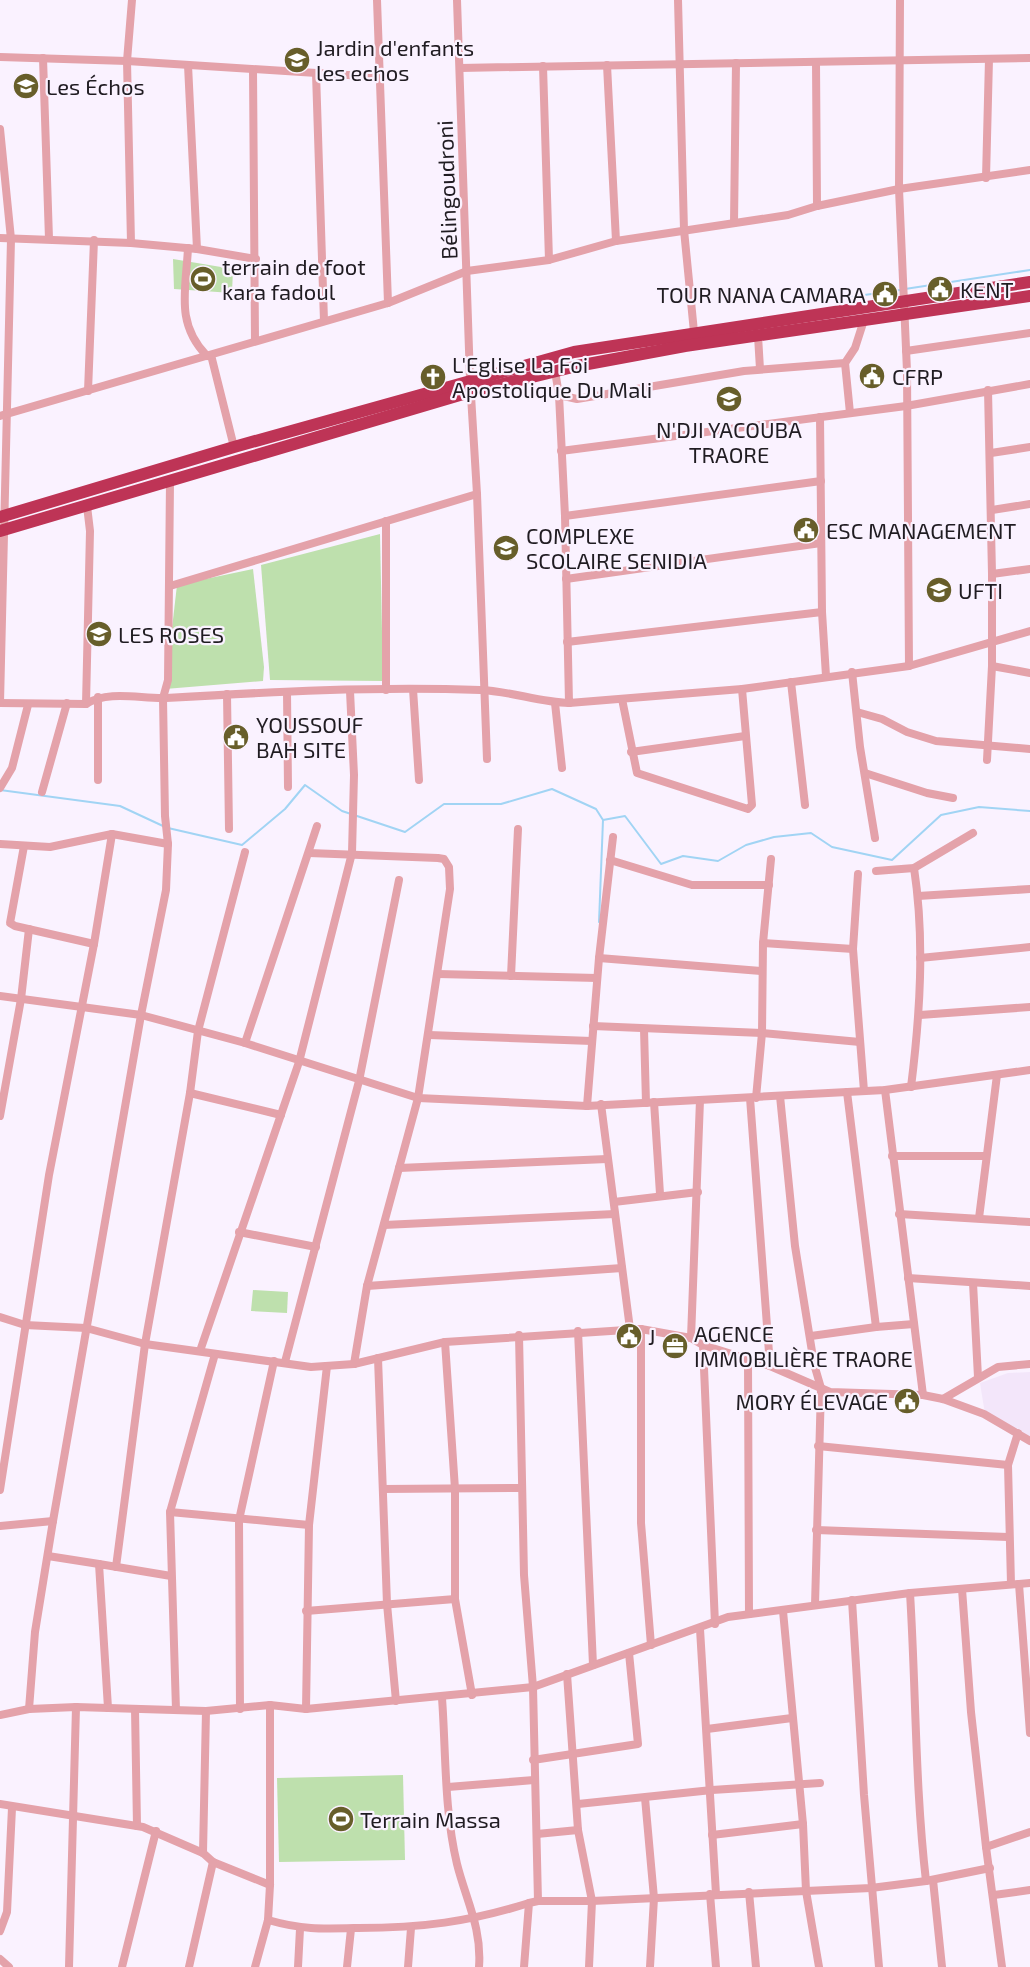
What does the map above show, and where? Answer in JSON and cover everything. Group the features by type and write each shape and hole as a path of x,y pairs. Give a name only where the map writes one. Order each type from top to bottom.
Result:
{"highway":[{"path":"3,516 470,379 574,352 1030,282"},
{"path":"2,531 470,392 555,371 623,357 1030,296"}],"street":[{"path":"131,243 127,61 132,0"},
{"path":"377,0 388,303"},
{"name":"Bélingoudroni","path":"457,0 470,392 477,494 487,759"},
{"path":"678,0 684,230 694,332"},
{"path":"900,0 899,189 906,351 909,666"},
{"path":"0,57 127,61 379,77"},
{"path":"43,58 49,239"},
{"path":"460,68 1030,58"},
{"path":"986,178 988,59"},
{"path":"816,62 817,206"},
{"path":"734,223 736,63"},
{"path":"188,65 193,248 184,317 191,338 209,356 234,447"},
{"path":"607,65 616,241"},
{"path":"543,66 549,260"},
{"path":"253,70 255,341"},
{"path":"316,73 324,321"},
{"path":"0,129 11,239 5,318 0,704 86,704 98,697 163,698 413,689 483,690 555,703 569,703 742,688 909,666 1030,631"},
{"path":"4,415 148,371 209,356 388,303 467,271 549,260 616,241 788,215 817,206 899,189 1030,170"},
{"path":"0,238 94,240 193,248 256,259"},
{"path":"88,391 94,240"},
{"path":"850,413 845,363 855,348 864,320"},
{"path":"906,351 1030,333"},
{"path":"758,336 760,369"},
{"path":"559,395 577,399 613,395 760,369 845,363"},
{"path":"555,371 559,395 569,703"},
{"path":"561,451 906,406 1030,384"},
{"path":"987,760 992,666 990,642 992,510 988,390"},
{"path":"820,417 820,543 826,676"},
{"path":"991,453 1030,447"},
{"path":"564,516 820,481"},
{"path":"29,1709 35,1632 52,1521 141,1015 166,890 168,844 165,816 163,698 168,680 170,482"},
{"path":"170,586 477,494"},
{"path":"992,510 1030,504"},
{"path":"86,704 90,531 87,506"},
{"path":"386,521 386,690"},
{"path":"566,579 820,543"},
{"path":"992,574 1030,569"},
{"path":"567,642 822,612"},
{"path":"992,666 1030,673"},
{"path":"852,672 875,838"},
{"path":"791,682 805,805"},
{"path":"622,699 637,773 748,808 752,805 742,688"},
{"path":"413,689 419,780"},
{"path":"200,1351 299,1062 352,853 350,691"},
{"path":"287,692 288,787"},
{"path":"227,694 229,829"},
{"path":"98,697 98,780"},
{"path":"42,792 67,703"},
{"path":"555,703 562,768"},
{"path":"0,788 12,768 28,705"},
{"path":"857,712 882,719 907,732 936,741 1030,749"},
{"path":"631,752 745,736"},
{"path":"865,772 927,793 953,798"},
{"path":"245,1043 317,826"},
{"path":"512,976 518,829"},
{"path":"876,872 914,868 973,833"},
{"path":"0,844 50,847 112,834 168,844"},
{"path":"0,1490 25,1325 112,834"},
{"path":"587,1106 597,978 613,837"},
{"path":"24,846 10,917 15,926 94,944"},
{"path":"116,1567 145,1344 190,1093 198,1031 245,852"},
{"path":"309,853 438,858 447,861 450,889 418,1098 367,1286 354,1364"},
{"path":"770,1366 753,1098 762,1033 763,943 771,859"},
{"path":"610,860 692,885 769,885"},
{"path":"911,1087 920,1015 918,897 914,868"},
{"path":"858,874 853,949 864,1091"},
{"path":"285,1362 359,1081 399,880"},
{"path":"918,897 1030,889"},
{"path":"0,1116 21,999 29,929"},
{"path":"763,943 853,949"},
{"path":"920,958 1030,947"},
{"path":"599,958 762,971"},
{"path":"438,975 597,978"},
{"path":"0,996 141,1015 245,1043 418,1098 587,1106 885,1090 1030,1070"},
{"path":"920,1015 1030,1007"},
{"path":"593,1026 762,1033 860,1042"},
{"path":"644,1029 660,1194"},
{"path":"429,1035 592,1041"},
{"path":"979,1218 997,1075"},
{"path":"979,1218 997,1075"},
{"path":"885,1090 923,1395"},
{"path":"847,1092 855,1172 876,1326"},
{"path":"190,1093 281,1115"},
{"path":"780,1096 795,1246 814,1364 821,1388 815,1605"},
{"path":"691,1338 700,1100"},
{"path":"600,1104 630,1329"},
{"path":"892,1156 986,1156"},
{"path":"399,1168 607,1159"},
{"path":"614,1202 660,1194 698,1192"},
{"path":"384,1225 615,1214"},
{"path":"899,1214 1030,1222"},
{"path":"239,1232 316,1246"},
{"path":"367,1286 622,1268"},
{"path":"908,1278 1030,1286"},
{"path":"973,1283 978,1377"},
{"path":"0,1317 25,1325 86,1328 145,1344 327,1366 354,1364 445,1342 578,1331 641,1329 691,1338 703,1345 770,1366 830,1392 860,1395 923,1395 943,1399 984,1414 1030,1441"},
{"path":"811,1336 876,1326 914,1324"},
{"path":"641,1329 641,1523 651,1645"},
{"path":"578,1331 593,1665"},
{"path":"519,1335 524,1575 533,1687 533,1760 537,1834 534,1902 524,1967"},
{"path":"445,1342 455,1489 455,1599 472,1695"},
{"path":"703,1345 715,1624"},
{"path":"176,1710 170,1512 215,1354"},
{"path":"378,1358 387,1604 396,1701"},
{"path":"748,1360 749,1614"},
{"path":"240,1709 239,1520 274,1361"},
{"path":"943,1399 998,1367 1030,1364"},
{"path":"306,1709 309,1526 327,1366"},
{"path":"1018,1434 1008,1465 1008,1537 1030,1733"},
{"path":"818,1446 1008,1465"},
{"path":"383,1489 522,1488"},
{"path":"170,1512 309,1526"},
{"path":"0,1526 52,1521"},
{"path":"816,1530 1008,1537"},
{"path":"48,1556 171,1576"},
{"path":"99,1564 108,1708"},
{"path":"0,1715 29,1709 76,1707 206,1711 270,1705 306,1709 472,1695 533,1687 715,1624 728,1617 910,1593 1030,1583"},
{"path":"962,1589 971,1712 1002,1967"},
{"path":"910,1593 916,1695 919,1814 942,1967"},
{"path":"306,1611 455,1599"},
{"path":"852,1600 871,1888 879,1967"},
{"path":"783,1611 803,1824 806,1891 819,1967"},
{"path":"700,1629 712,1790 716,1967"},
{"path":"533,1760 638,1744 629,1653"},
{"path":"567,1674 578,1804 578,1830 592,1901 589,1967"},
{"path":"442,1698 448,1787 457,1864 476,1919 479,1967"},
{"path":"255,1967 268,1920 270,1705"},
{"path":"69,1967 76,1707"},
{"path":"135,1709 137,1826"},
{"path":"203,1853 206,1711"},
{"path":"707,1729 792,1718"},
{"path":"448,1787 534,1780"},
{"path":"578,1804 712,1790 820,1783"},
{"path":"645,1798 654,1898 650,1967"},
{"path":"0,1804 12,1808 137,1826 156,1831 203,1853 213,1862 270,1885"},
{"path":"0,1930 7,1912 12,1808"},
{"path":"712,1835 803,1824"},
{"path":"537,1834 578,1830"},
{"path":"122,1967 156,1831"},
{"path":"986,1847 1030,1833"},
{"path":"189,1967 213,1862"},
{"path":"268,1920 300,1929 411,1928 476,1919 534,1902 871,1888 930,1881 990,1868"},
{"path":"994,1895 1030,1890"},
{"path":"749,1892 756,1967"},
{"path":"408,1967 411,1928"},
{"path":"298,1967 300,1929"},
{"path":"347,1967 351,1929"},
{"path":"0,1959 9,1967"}],"shaded area":[{"path":"1030,1372 1030,1440 985,1414 980,1383 1008,1373"}],"green space":[{"name":"terrain de foot kara fadoul","path":"173,259 233,269 232,293 174,289"},
{"path":"380,534 383,681 270,680 261,565"},
{"path":"253,569 264,667 263,681 165,689 177,585"},
{"path":"253,1290 288,1292 287,1313 251,1311"},
{"name":"Terrain Massa","path":"403,1775 405,1860 279,1862 277,1778"}],"waterway":[{"path":"905,289 1030,270"},
{"path":"843,298 900,290"},
{"path":"168,828 242,845 285,809 305,785 342,811 405,832 444,804 501,804 552,789 596,809 603,820 625,816 661,864 683,856 718,861 746,845 774,837 811,833 832,847 892,860 941,815 979,807 1030,811"},
{"path":"0,790 120,806 163,826"},
{"path":"599,922 603,820"}],"place":[{"name":"Jardin d'enfants les echos","path":"297,60"},
{"name":"Les Échos","path":"26,86"},
{"name":"terrain de foot kara fadoul","path":"203,279"},
{"name":"KENT","path":"940,289"},
{"name":"TOUR NANA CAMARA","path":"885,294"},
{"name":"CFRP","path":"872,376"},
{"name":"L'Eglise La Foi Apostolique Du Mali","path":"433,377"},
{"name":"N'DJI YACOUBA TRAORE","path":"729,399"},
{"name":"ESC MANAGEMENT","path":"806,530"},
{"name":"COMPLEXE SCOLAIRE SENIDIA","path":"506,548"},
{"name":"UFTI","path":"939,590"},
{"name":"LES ROSES","path":"99,634"},
{"name":"YOUSSOUF BAH SITE","path":"236,737"},
{"name":"J","path":"629,1336"},
{"name":"AGENCE IMMOBILIÈRE TRAORE","path":"675,1346"},
{"name":"MORY ÉLEVAGE","path":"907,1401"},
{"name":"Terrain Massa","path":"341,1819"}]}
